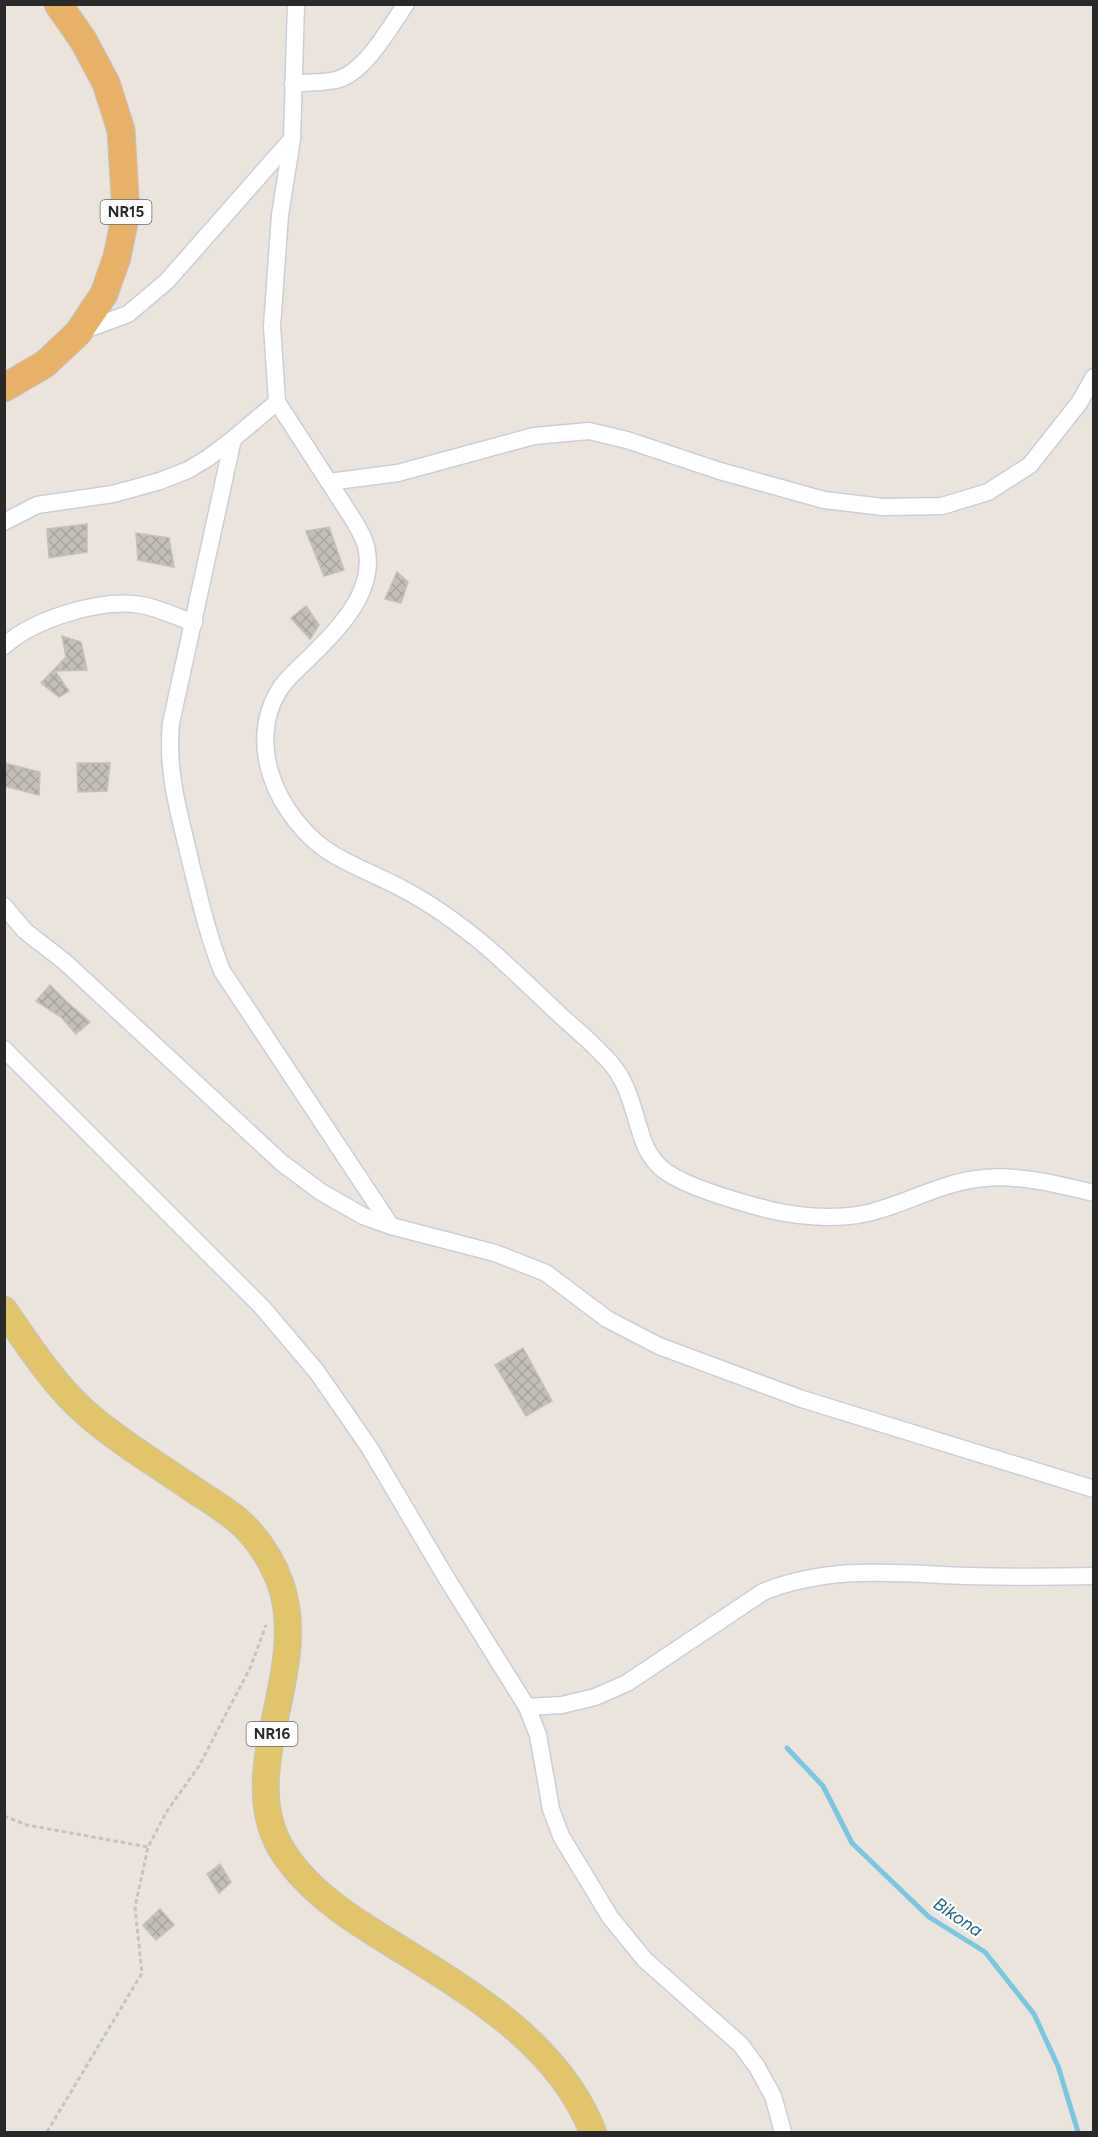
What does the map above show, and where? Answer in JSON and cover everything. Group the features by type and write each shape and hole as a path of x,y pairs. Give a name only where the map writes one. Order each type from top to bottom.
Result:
{"highway":[{"name":"NR15","path":"4,388 45,363 78,333 104,294 117,256 126,213 121,130 106,83 83,40 58,4"}],"main road":[{"name":"NR16","path":"4,1310 36,1357 66,1394 87,1414 228,1513 247,1530 269,1560 280,1584 289,1634 267,1764 265,1795 270,1827 288,1860 310,1887 333,1905 475,1996 520,2032 559,2075 584,2108 593,2133"}],"street":[{"path":"296,4 292,139 280,215 272,326 277,402 362,534 366,548 367,567 354,609 285,681 270,710 265,727 265,748 270,775 279,796 293,817 320,846 335,856 405,890 447,916 487,947 595,1047 615,1068 629,1094 643,1142 661,1168 678,1179 772,1210 816,1217 879,1211 936,1188 981,1178 1013,1178 1094,1193"},
{"path":"293,84 337,80 351,73 366,60 406,4"},
{"path":"78,333 128,314 167,281 292,139"},
{"path":"328,482 398,473 534,436 589,431 627,440 720,471 824,500 883,507 942,506 988,492 1030,465 1079,403 1094,377"},
{"path":"4,522 37,505 113,494 160,481 188,470 233,439 277,402"},
{"path":"233,439 171,723 168,748 171,781 210,942 222,971 391,1226"},
{"path":"4,646 35,626 75,611 121,603 142,605 194,623"},
{"path":"4,906 25,931 65,962 282,1163 321,1192 355,1211 391,1226 495,1253 546,1273 607,1319 670,1350 802,1399 1094,1489"},
{"path":"4,1049 262,1307 317,1372 369,1447 444,1574 527,1707 538,1735 551,1809 561,1836 610,1917 645,1960 741,2045 757,2067 773,2096 783,2133"},
{"path":"527,1707 562,1705 595,1697 627,1683 763,1592 785,1583 811,1577 861,1572 1013,1578 1094,1576"}],"path":[{"path":"46,2133 142,1973 135,1906 148,1847 167,1811 199,1766 251,1666 266,1625"},
{"path":"4,1816 27,1825 148,1847"}],"building":[{"path":"87,524 87,552 49,558 47,529"},
{"path":"329,527 344,570 324,576 306,531"},
{"path":"136,533 169,538 174,567 138,560"},
{"path":"397,572 408,582 401,603 385,599"},
{"path":"306,606 319,625 310,639 291,618"},
{"path":"62,636 81,642 87,670 55,671 69,691 59,697 41,683 66,657"},
{"path":"4,763 40,772 39,795 4,786"},
{"path":"77,763 110,763 107,791 78,792"},
{"path":"50,985 90,1022 76,1034 61,1017 36,1001"},
{"path":"523,1348 552,1401 526,1416 495,1365"},
{"path":"220,1864 231,1882 219,1893 207,1874"},
{"path":"160,1909 174,1925 156,1940 143,1925"}],"waterway":[{"name":"Bikona","path":"787,1748 823,1786 852,1843 929,1917 985,1952 1034,2014 1058,2066 1078,2132"}]}
